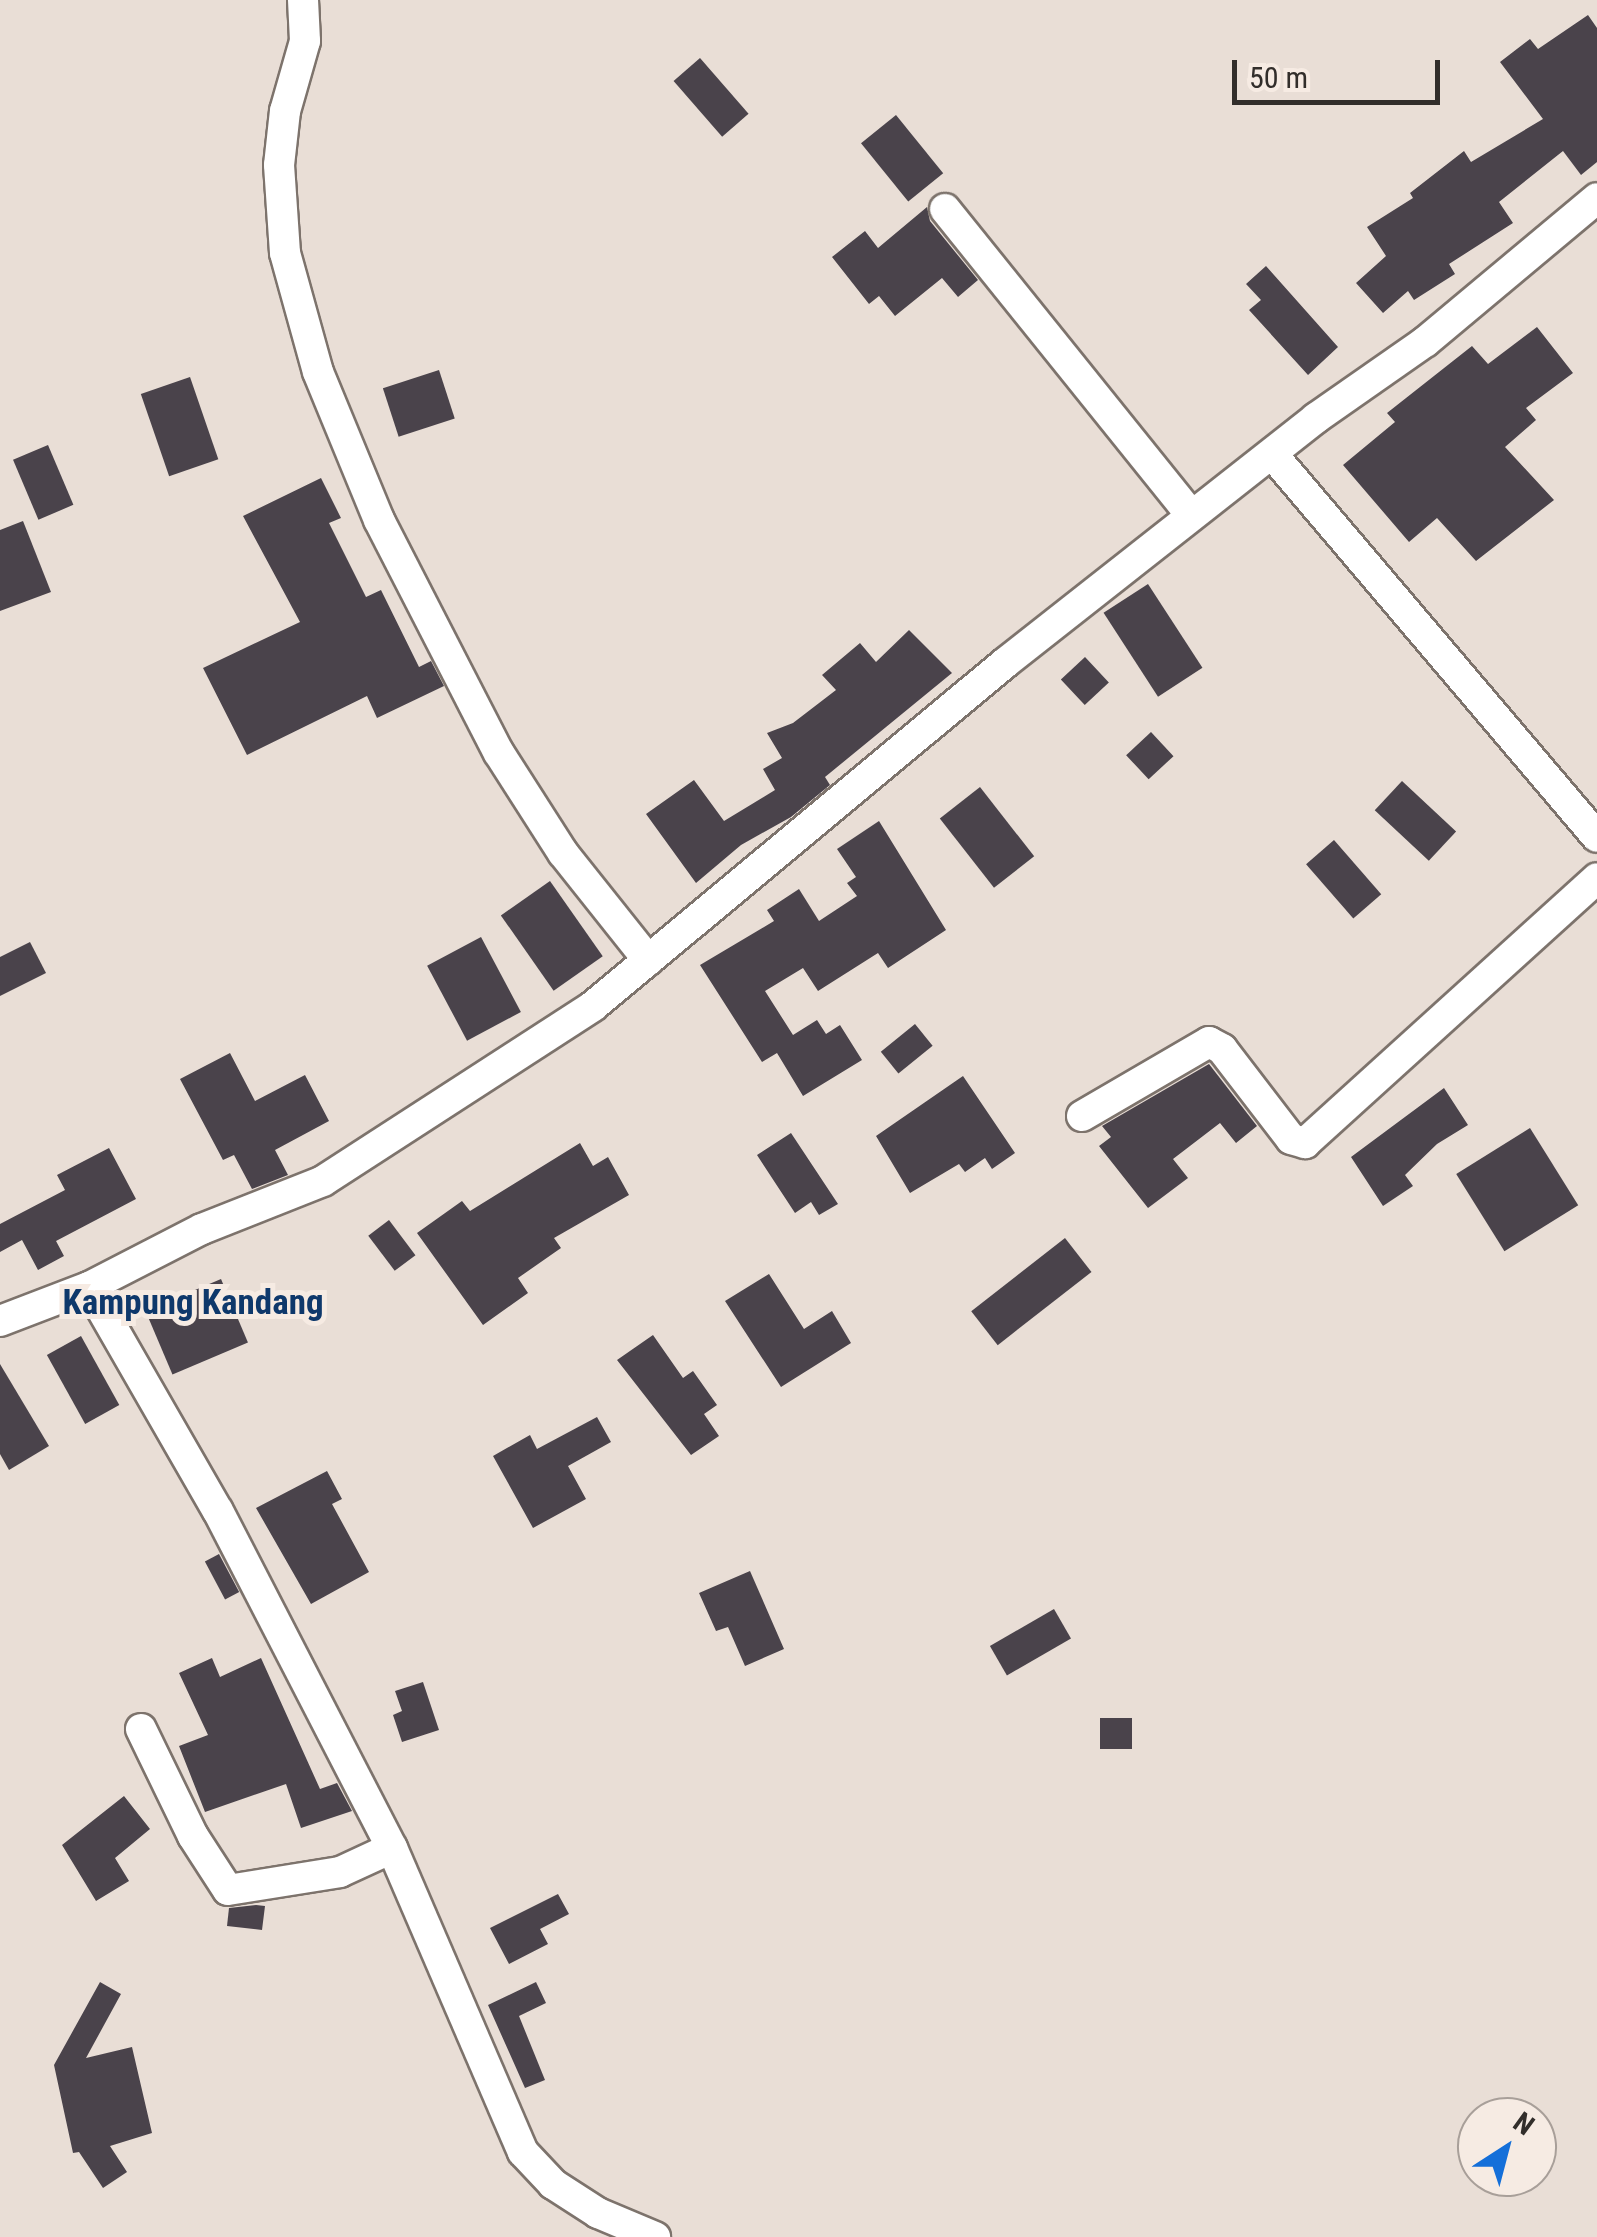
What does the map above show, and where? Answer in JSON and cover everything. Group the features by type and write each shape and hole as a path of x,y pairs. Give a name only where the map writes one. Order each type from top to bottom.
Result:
{"street":[{"path":"303,0 305,41 279,165 285,253 318,372 380,520 499,754 562,853 648,960"},
{"path":"0,1321 90,1287 202,1229 323,1180 593,1006 1190,516 1424,342 1597,198"},
{"path":"945,209 1190,516"},
{"path":"1272,454 1597,837"},
{"path":"1082,1116 1149,1072 1210,1042 1222,1049 1291,1139 1305,1142 1597,878"},
{"path":"90,1287 218,1511 392,1848 523,2152 583,2204 655,2237"},
{"path":"141,1729 193,1836 228,1890 340,1872 392,1848"}],"building":[{"path":"1588,15 1597,28 1597,162 1581,175 1563,151 1499,202 1513,223 1449,264 1455,274 1414,300 1408,291 1383,313 1356,283 1386,256 1367,227 1413,198 1410,193 1464,151 1471,162 1543,119 1500,62 1530,39 1538,49"},
{"path":"700,58 749,114 722,137 674,81"},
{"path":"896,115 943,173 908,202 861,143"},
{"path":"927,207 930,221 978,280 958,297 942,278 895,316 879,296 869,304 832,257 865,231 878,248"},
{"path":"1266,266 1338,347 1308,375 1249,310 1261,300 1246,284"},
{"path":"1537,327 1573,373 1526,408 1536,420 1505,447 1554,500 1476,561 1437,518 1409,542 1343,465 1395,422 1387,413 1472,346 1488,364"},
{"path":"439,370 455,419 399,437 383,388"},
{"path":"190,377 218,459 169,476 141,394"},
{"path":"48,445 73,505 38,520 13,460"},
{"path":"321,478 341,518 329,523 366,597 381,590 419,667 431,661 444,686 377,718 367,696 247,755 203,668 300,622 243,516"},
{"path":"23,521 51,592 0,611 0,530"},
{"path":"1148,584 1202,668 1158,697 1104,613"},
{"path":"909,630 952,673 825,777 830,785 791,817 741,845 696,883 646,814 694,780 724,821 775,790 763,769 782,758 767,733 793,723 836,690 822,675 860,643 876,662"},
{"path":"1085,657 1109,683 1085,705 1061,680"},
{"path":"1151,732 1174,756 1149,779 1126,755"},
{"path":"1402,781 1456,831 1429,861 1375,810"},
{"path":"980,787 1034,856 994,888 940,818"},
{"path":"879,821 946,930 888,968 878,953 818,991 803,968 765,991 793,1035 817,1020 826,1034 840,1025 862,1060 803,1096 777,1053 762,1062 700,965 774,921 767,910 799,889 819,921 857,896 847,883 856,877 837,849"},
{"path":"1334,840 1381,894 1353,919 1306,864"},
{"path":"550,881 603,956 554,991 501,915"},
{"path":"481,937 521,1012 467,1041 427,966"},
{"path":"30,942 46,973 0,996 0,957"},
{"path":"915,1024 933,1046 898,1073 881,1052"},
{"path":"230,1053 255,1101 305,1075 329,1121 275,1150 288,1175 252,1189 234,1155 223,1160 180,1079"},
{"path":"1209,1064 1257,1126 1236,1143 1220,1123 1173,1159 1188,1178 1148,1208 1099,1146 1111,1137 1102,1126"},
{"path":"963,1076 1015,1153 992,1169 985,1158 965,1172 959,1164 910,1193 876,1136"},
{"path":"1444,1088 1468,1125 1437,1144 1405,1175 1413,1186 1383,1206 1351,1157"},
{"path":"1530,1128 1578,1205 1504,1251 1456,1174"},
{"path":"791,1133 838,1204 819,1215 811,1202 795,1213 757,1155"},
{"path":"580,1143 593,1166 608,1157 629,1195 554,1238 561,1248 518,1278 528,1293 483,1325 417,1233 462,1201 470,1211"},
{"path":"109,1148 136,1199 56,1241 64,1256 38,1270 22,1240 0,1252 0,1224 65,1190 57,1175"},
{"path":"389,1220 415,1255 395,1271 368,1236"},
{"path":"1065,1238 1091,1272 998,1345 971,1311"},
{"path":"769,1274 804,1329 832,1311 851,1343 781,1387 725,1301"},
{"path":"221,1279 248,1343 172,1375 146,1311"},
{"path":"653,1335 683,1378 693,1371 717,1405 704,1414 719,1436 691,1455 617,1360"},
{"path":"81,1336 119,1405 85,1424 47,1355"},
{"path":"0,1364 49,1446 9,1470 0,1454"},
{"path":"597,1417 611,1442 568,1466 586,1499 533,1528 493,1456 530,1435 537,1449"},
{"path":"327,1471 342,1499 332,1504 369,1572 311,1604 256,1508"},
{"path":"219,1554 239,1592 225,1599 205,1562"},
{"path":"750,1571 784,1649 745,1666 728,1627 716,1631 699,1593"},
{"path":"1054,1609 1071,1638 1007,1675 990,1646"},
{"path":"212,1658 220,1677 261,1658 320,1789 337,1783 352,1811 301,1828 286,1784 205,1812 179,1746 208,1735 179,1673"},
{"path":"423,1682 439,1730 402,1742 393,1715 402,1711 395,1691"},
{"path":"1100,1718 1132,1718 1132,1749 1100,1749"},
{"path":"124,1796 150,1829 115,1858 129,1881 96,1901 62,1845"},
{"path":"558,1894 569,1914 540,1929 548,1944 509,1964 490,1928"},
{"path":"265,1906 262,1930 227,1926 229,1908"},
{"path":"100,1982 121,1994 86,2058 132,2047 152,2133 110,2146 127,2172 103,2188 79,2152 73,2153 54,2065"},
{"path":"536,1982 546,2003 519,2016 545,2080 525,2088 488,2005"}],"district":[{"name":"Kampung Kandang","path":"193,1303"}]}
